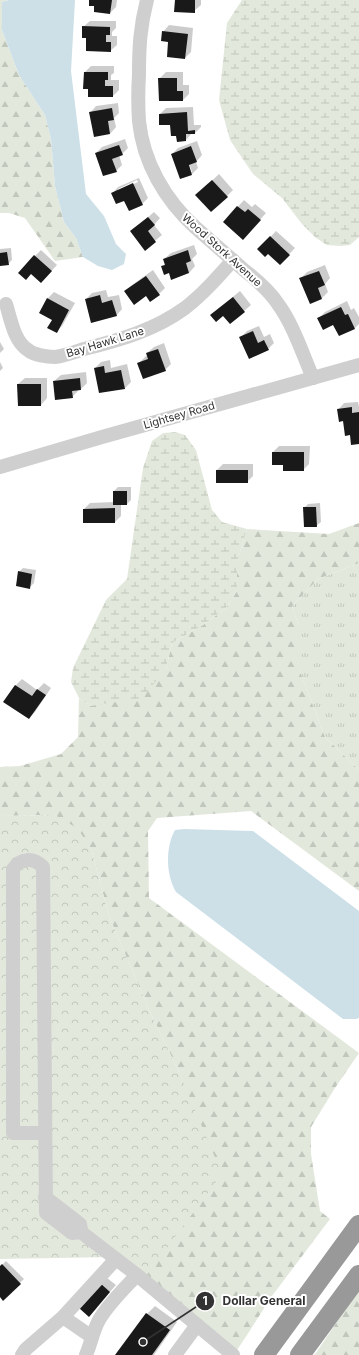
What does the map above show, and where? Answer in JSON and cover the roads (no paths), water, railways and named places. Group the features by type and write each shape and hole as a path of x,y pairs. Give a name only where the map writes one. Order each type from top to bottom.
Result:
{"highway":[{"path":"264,1355 359,1225"},
{"path":"300,1355 359,1275"}],"street":[{"name":"Wood Stork Avenue","path":"147,0 139,39 138,101 141,135 149,161 161,186 176,208 196,228 267,290 279,304 301,348 313,378"},
{"name":"Bay Hawk Lane","path":"6,304 17,338 22,346 29,351 54,357 133,336 157,326 187,307 216,280 233,260"},
{"name":"Lightsey Road","path":"0,467 359,365"},
{"path":"46,1133 6,1133 13,869 17,863 31,860 38,861 43,867 46,1133 45,1197 46,1213 72,1233 81,1232 137,1275 233,1355"},
{"path":"22,1355 26,1349 63,1317 116,1259"},
{"path":"86,1355 99,1320 137,1275"},
{"path":"63,1317 92,1337"},
{"path":"175,1355 197,1325"}],"place":[{"name":"Dollar General","path":"143,1342"}]}
